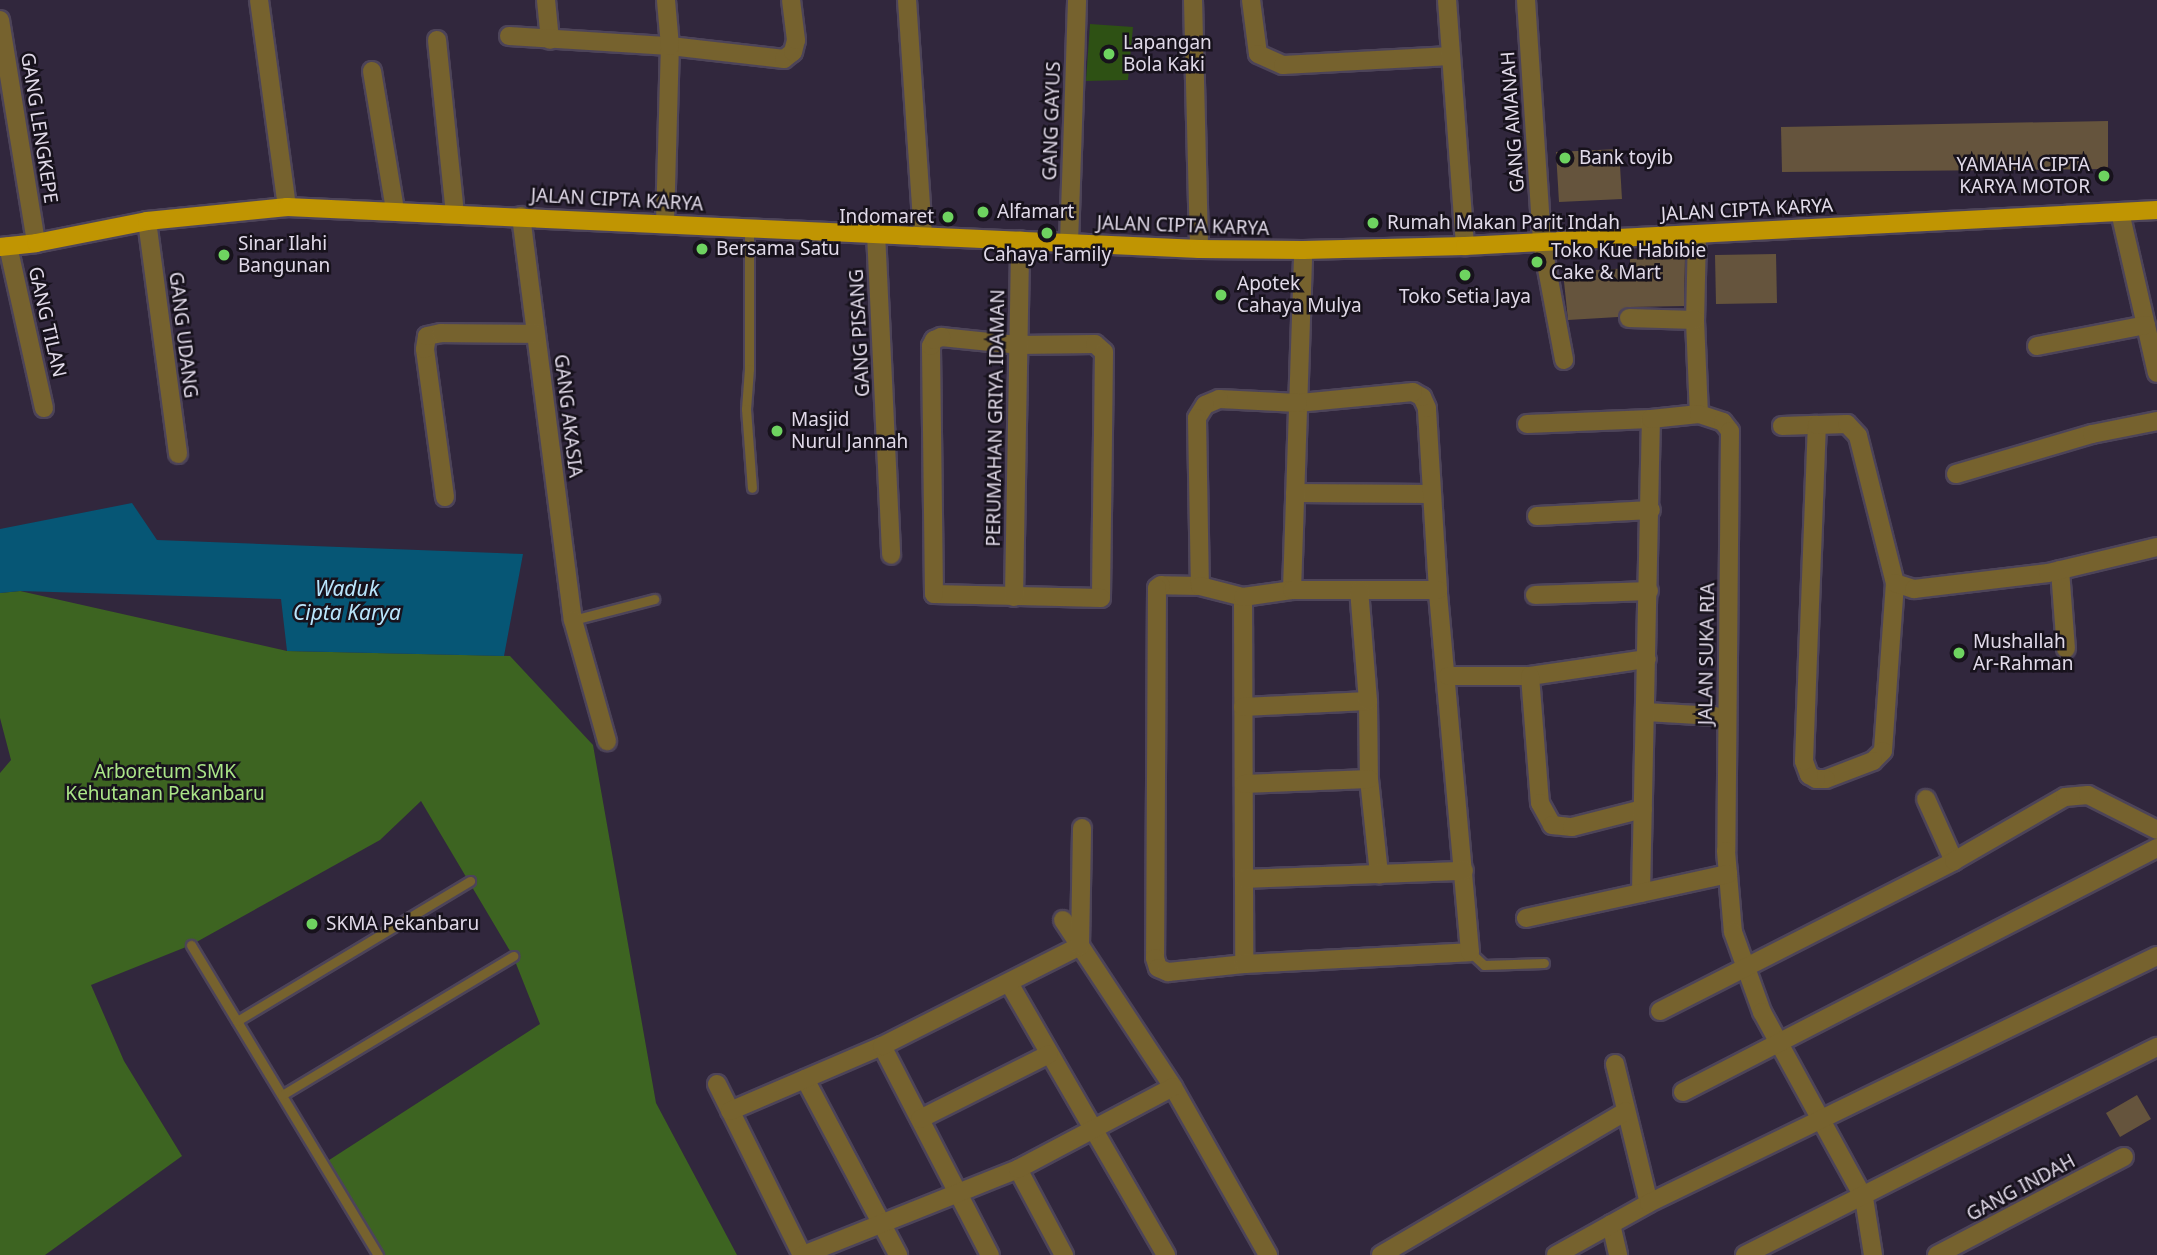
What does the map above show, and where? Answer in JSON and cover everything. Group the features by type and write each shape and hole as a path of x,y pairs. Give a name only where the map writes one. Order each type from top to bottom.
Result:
{"main road":[{"name":"JALAN CIPTA KARYA","path":"4,246 36,243 147,221 287,207 1199,249 1303,250 1465,246 2157,210"}],"street":[{"path":"259,0 287,207"},
{"path":"546,0 550,40"},
{"path":"665,223 670,46 666,0"},
{"path":"509,36 670,46 784,59 793,52 796,40 790,0"},
{"path":"907,0 923,236"},
{"name":"GANG GAYUS","path":"1069,243 1077,0"},
{"path":"1193,0 1199,249"},
{"path":"1251,0 1258,54 1283,65 1451,56"},
{"path":"1447,0 1465,246"},
{"name":"GANG AMANAH","path":"1526,0 1542,242 1564,360"},
{"name":"GANG LENGKEPE","path":"0,20 36,243"},
{"path":"437,40 455,213"},
{"path":"372,71 395,210"},
{"path":"2120,212 2157,373"},
{"name":"GANG AKASIA","path":"521,216 573,620 607,741"},
{"name":"GANG UDANG","path":"147,221 178,454"},
{"name":"GANG PISANG","path":"876,233 891,555"},
{"path":"1527,424 1651,419 1699,414 1695,320 1697,234"},
{"name":"PERUMAHAN GRIYA IDAMAN","path":"1014,597 1020,240"},
{"name":"GANG TILAN","path":"4,246 44,408"},
{"path":"1292,590 1303,250"},
{"path":"1629,318 1695,320"},
{"path":"2037,346 2146,326"},
{"path":"445,497 425,349 428,336 441,332 536,334"},
{"path":"942,337 1018,345 1095,344 1104,352 1102,591 1101,598 1096,600 941,596 934,594 932,588 931,346 934,340 942,337"},
{"path":"1200,586 1197,418 1205,405 1219,399 1298,403 1413,392 1422,397 1427,408 1437,590 1448,676 1470,952 1244,964 1168,972 1158,968 1155,958 1157,588 1161,585 1200,586 1243,597 1292,590 1437,590"},
{"name":"JALAN SUKA RIA","path":"1699,414 1723,422 1730,431 1728,876 1733,932 1745,968"},
{"path":"1641,893 1651,419"},
{"path":"1956,474 2092,434 2157,421"},
{"path":"1782,426 1847,424 1858,436 1895,583 1883,751 1873,761 1826,779 1816,779 1809,775 1804,761 1817,425"},
{"path":"1295,493 1430,494"},
{"path":"1536,516 1651,510"},
{"path":"1895,583 1914,589 2060,570 2157,547"},
{"path":"2060,570 2066,649"},
{"path":"1359,590 1368,701 1369,779 1379,874"},
{"path":"1535,595 1649,592"},
{"path":"1243,597 1244,964"},
{"path":"1448,676 1530,676 1647,659"},
{"path":"1530,676 1539,803 1552,825 1572,827 1643,809"},
{"path":"1243,707 1368,701"},
{"path":"1646,712 1715,716"},
{"path":"1244,784 1369,779"},
{"path":"1660,1011 1954,861 2065,797 2088,795 2157,830"},
{"path":"1926,799 1954,861"},
{"path":"1080,946 1082,828"},
{"path":"1683,1092 2157,848"},
{"path":"1244,879 1464,871"},
{"path":"1527,918 1728,876"},
{"path":"1063,920 1173,1087 1268,1255"},
{"path":"730,1111 882,1046 1010,984 1080,946"},
{"path":"1556,1255 1649,1203 2157,956"},
{"path":"1745,968 1762,1012 1781,1042 1864,1198 1873,1255"},
{"path":"1010,984 1166,1255"},
{"path":"882,1046 990,1255"},
{"path":"1745,1255 1864,1198 2157,1047"},
{"path":"920,1119 1049,1054"},
{"path":"1615,1064 1649,1203"},
{"path":"805,1079 898,1255"},
{"path":"717,1084 802,1255 1018,1169 1173,1087"},
{"path":"1381,1255 1626,1111"},
{"name":"GANG INDAH","path":"1937,1255 2124,1157"},
{"path":"1018,1169 1064,1255"},
{"path":"1611,1224 1618,1255"}],"lane":[{"path":"749,228 749,369 746,409 752,488"},
{"path":"573,620 654,599"},
{"path":"237,1021 470,881"},
{"path":"191,945 378,1255"},
{"path":"1470,952 1484,965 1544,963"},
{"path":"282,1095 513,956"}],"green space":[{"name":"Lapangan Bola Kaki","path":"1090,24 1133,27 1128,80 1086,81"},
{"name":"Arboretum SMK Kehutanan Pekanbaru","path":"20,591 287,651 510,656 593,745 656,1103 737,1255 378,1255 323,1164 540,1024 513,956 421,801 380,840 191,945 91,985 124,1061 182,1156 45,1255 0,1255 0,773 11,760 0,718 0,593"}],"water":[{"name":"Waduk Cipta Karya","path":"132,503 157,540 523,554 504,656 287,651 281,599 20,591 0,593 0,529"}],"building":[{"path":"2108,121 2108,169 1782,172 1781,127"},
{"path":"1619,149 1622,199 1559,202 1556,152"},
{"path":"1776,254 1777,303 1716,304 1715,255"},
{"path":"1685,257 1684,306 1629,307 1620,311 1618,317 1568,320 1563,272 1630,268 1630,259"},
{"path":"2137,1095 2151,1119 2120,1137 2106,1113"}],"place":[{"name":"Lapangan Bola Kaki","path":"1109,54"},
{"name":"Bank toyib","path":"1565,158"},
{"name":"YAMAHA CIPTA KARYA MOTOR","path":"2104,176"},
{"name":"Alfamart","path":"983,212"},
{"name":"Indomaret","path":"948,217"},
{"name":"Rumah Makan Parit Indah","path":"1373,223"},
{"name":"Cahaya Family","path":"1047,233"},
{"name":"Bersama Satu","path":"702,249"},
{"name":"Sinar Ilahi Bangunan","path":"224,255"},
{"name":"Toko Kue Habibie Cake & Mart","path":"1537,262"},
{"name":"Toko Setia Jaya","path":"1465,275"},
{"name":"Apotek Cahaya Mulya","path":"1221,295"},
{"name":"Masjid Nurul Jannah","path":"777,431"},
{"name":"Mushallah Ar-Rahman","path":"1959,653"},
{"name":"SKMA Pekanbaru","path":"312,924"}]}
